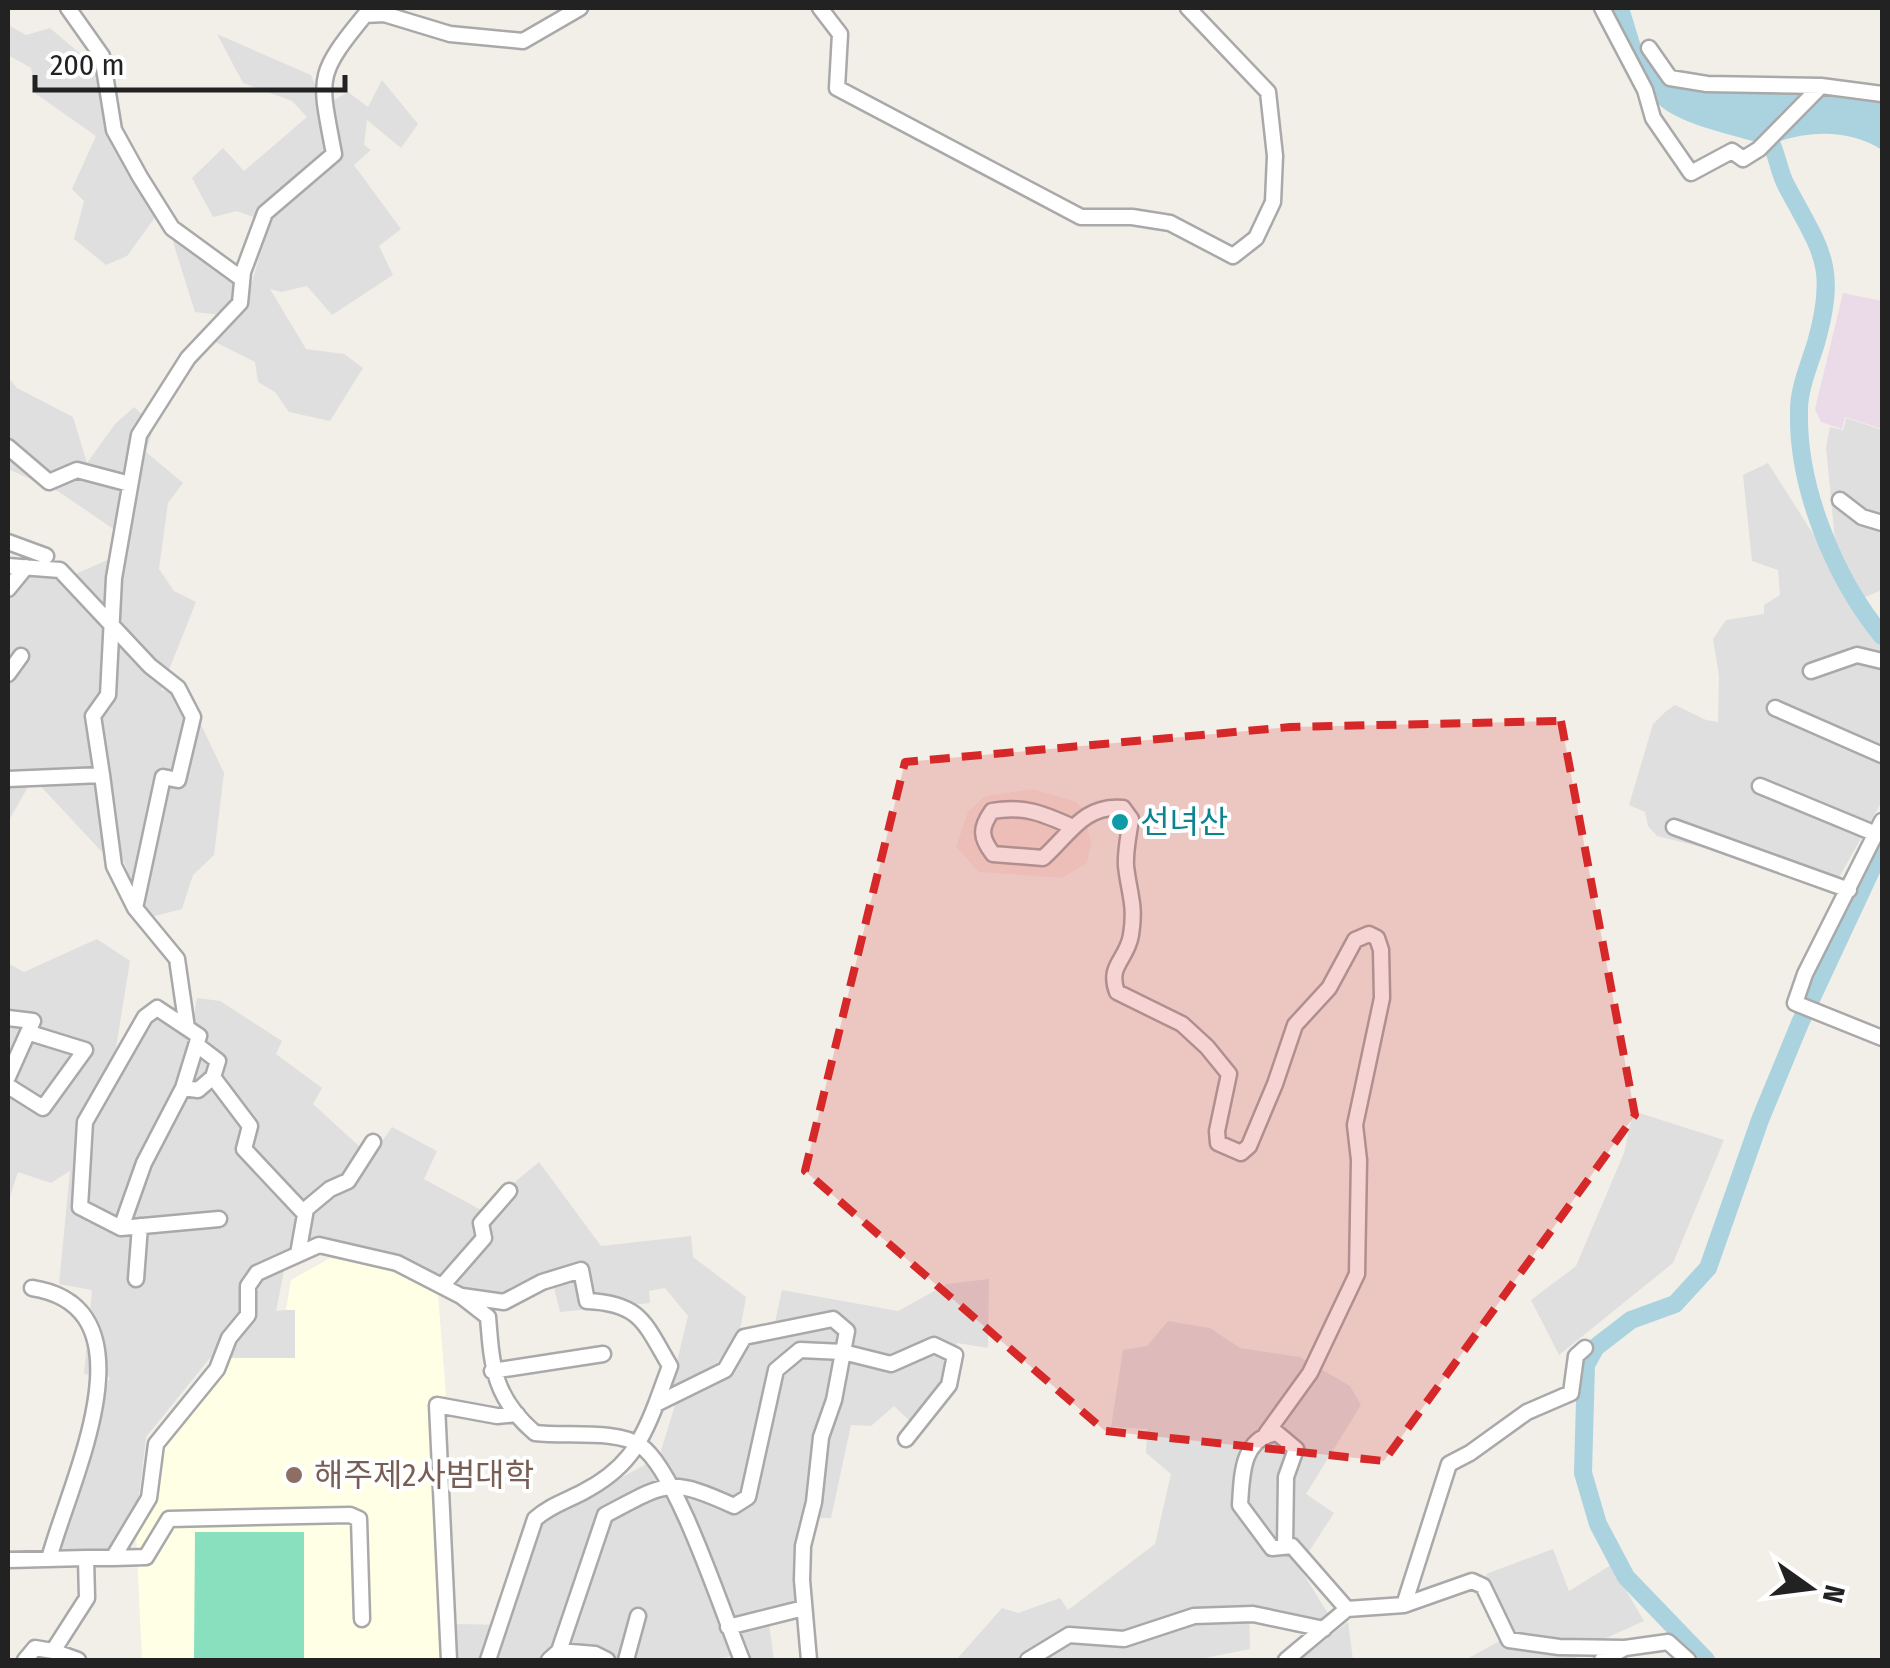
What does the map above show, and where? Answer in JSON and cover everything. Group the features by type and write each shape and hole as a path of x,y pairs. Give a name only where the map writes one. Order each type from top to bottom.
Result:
{"street":[{"path":"68,8 102,56 114,130 172,228 242,279"},
{"path":"187,1028 177,960 135,908 114,866 93,716 108,694 114,578 139,436 188,358 240,303 242,279 265,213 334,154 322,80 335,52 365,15 384,14 450,34 523,41 580,8"},
{"path":"820,8 840,34 837,88 1081,217 1132,217 1170,223 1233,256 1256,238 1273,202 1275,156 1268,92 1188,8"},
{"path":"1602,8 1645,90 1653,118 1690,173 1732,151 1743,159 1818,89"},
{"path":"1649,48 1670,78 1706,84 1882,94"},
{"path":"8,447 50,482 77,470 130,484"},
{"path":"1840,500 1862,517 1882,522"},
{"path":"8,542 46,556"},
{"path":"8,566 60,570 150,666 178,688 194,716 178,780 162,777 135,908"},
{"path":"8,589 26,568"},
{"path":"1811,671 1857,654 1882,661"},
{"path":"8,674 21,656"},
{"path":"1775,708 1882,755"},
{"path":"8,780 102,775"},
{"path":"1760,786 1879,828 1805,974 1795,1003 1882,1038"},
{"path":"1073,827 1030,808 1004,808 992,811 982,826 983,841 993,854 1043,858 1073,827 1081,817 1108,807 1123,808 1131,819 1126,865 1136,908 1129,950 1116,966 1112,979 1117,992 1182,1024 1208,1047 1229,1074 1217,1132 1218,1143 1232,1151 1241,1153 1249,1146 1276,1084 1295,1025 1329,988 1355,940 1369,934 1377,938 1382,998 1355,1125 1359,1160 1357,1274 1310,1373 1266,1434 1244,1457 1240,1504 1272,1548 1292,1546 1347,1610"},
{"path":"1674,827 1849,890"},
{"path":"121,1228 144,1163 183,1088 199,1036 157,1008 145,1017 85,1122 80,1207 121,1228 219,1219"},
{"path":"8,1018 32,1021 8,1077"},
{"path":"8,1086 42,1108 86,1050 30,1033"},
{"path":"183,1088 198,1090 213,1077 218,1062 197,1045"},
{"path":"213,1077 250,1126 244,1148 305,1214"},
{"path":"298,1254 306,1209 330,1189 348,1181 373,1142"},
{"path":"442,1286 484,1238 481,1223 509,1192"},
{"path":"136,1278 140,1226"},
{"path":"114,1558 150,1498 156,1444 216,1369 229,1338 248,1315 248,1286 257,1274 319,1245 397,1263 461,1296 488,1317 492,1371 508,1407 535,1433 601,1435 640,1445 672,1485 742,1660"},
{"path":"461,1296 504,1302 542,1282 581,1270 587,1301 615,1302 639,1314 670,1366 640,1445 616,1469 586,1490 546,1509 536,1520 488,1660"},
{"path":"32,1288 55,1292 83,1310 96,1340 100,1370 90,1430 48,1559"},
{"path":"656,1404 725,1370 744,1337 833,1319 847,1332 834,1400 821,1437 814,1502 803,1546 808,1660"},
{"path":"607,1660 595,1654 554,1656 605,1515 653,1490 672,1485 698,1490 734,1506 748,1497 776,1370 800,1350 843,1352 891,1364 934,1345 955,1355 949,1385 906,1440"},
{"path":"1404,1606 1450,1464 1528,1412 1571,1392 1576,1356 1586,1348"},
{"path":"492,1371 603,1354"},
{"path":"449,1660 437,1406 497,1416 517,1414"},
{"path":"1266,1434 1276,1433 1296,1449 1286,1477 1286,1547"},
{"path":"8,1560 146,1556 169,1520 350,1516 358,1519 362,1619"},
{"path":"53,1651 87,1598 86,1558"},
{"path":"1286,1660 1347,1610 1404,1606 1472,1581 1483,1586 1508,1640 1559,1647 1625,1648 1668,1642 1688,1660"},
{"path":"728,1627 804,1608"},
{"path":"1028,1660 1069,1635 1124,1639 1194,1616 1253,1614 1324,1629"},
{"path":"626,1660 638,1616"},
{"path":"24,1660 35,1648 78,1660"},
{"path":"1602,1660 1625,1648"}],"highlighted area":[{"path":"1561,721 1635,1115 1384,1461 1105,1431 805,1171 905,762 1290,727"}],"shaded area":[{"path":"8,25 26,35 50,28 98,69 106,127 156,216 127,256 106,265 74,239 84,201 72,189 96,136 36,94 31,68 8,55"},
{"path":"217,34 311,75 324,106 348,92 368,107 382,80 418,124 401,148 367,120 364,145 371,150 354,165 401,229 379,246 393,275 332,315 307,286 281,292 270,289 306,349 344,354 363,368 330,421 289,412 275,392 258,382 255,362 215,342 237,317 195,312 173,242 178,233 250,289 269,223 237,211 213,217 192,178 223,148 244,171 307,117 292,101 243,83"},
{"path":"1843,293 1882,301 1882,429 1845,417 1842,429 1821,422 1815,409"},
{"path":"8,377 17,388 73,417 87,463 115,424 134,407 154,425 146,452 183,483 168,503 159,569 174,591 196,602 161,690 186,693 224,773 214,855 193,875 182,909 151,917 137,898 122,856 101,851 33,778 8,822 8,571 64,579 112,558 115,530 59,492 8,469"},
{"path":"1846,418 1882,430 1882,590 1853,602 1882,646 1882,801 1837,881 1657,836 1648,826 1645,812 1629,805 1653,724 1664,713 1675,705 1718,722 1719,676 1713,639 1726,620 1764,614 1764,605 1780,595 1778,570 1752,561 1743,475 1768,463 1834,567 1836,551 1826,447 1830,427 1843,430"},
{"path":"1033,789 1076,802 1083,809 1091,842 1087,863 1062,878 979,872 956,847 968,812 985,796"},
{"path":"97,939 130,961 115,1054 150,1018 159,1015 190,1037 197,998 220,1001 282,1041 276,1054 322,1088 313,1104 371,1157 392,1127 437,1151 424,1179 481,1210 539,1162 601,1246 691,1236 693,1257 746,1297 740,1330 710,1373 669,1394 688,1316 665,1288 649,1291 650,1303 560,1312 551,1275 508,1297 467,1292 319,1240 287,1256 276,1311 296,1309 295,1358 210,1358 146,1437 137,1513 111,1552 52,1552 110,1377 84,1374 92,1290 59,1284 70,1171 51,1183 18,1172 8,1203 8,963 24,972"},
{"path":"1633,1111 1724,1140 1673,1263 1559,1355 1531,1300 1576,1266 1624,1153"},
{"name":"해주제2사범대학","path":"330,1258 398,1270 438,1295 446,1395 428,1406 442,1660 142,1660 136,1534 153,1501 159,1450 230,1358 295,1358 295,1310 286,1310 291,1280"},
{"path":"989,1279 988,1348 957,1343 944,1384 912,1423 894,1406 871,1426 851,1425 831,1518 803,1518 793,1569 795,1603 767,1609 774,1660 743,1660 735,1656 703,1660 456,1660 454,1624 509,1625 541,1522 659,1457 676,1402 728,1376 749,1342 772,1336 782,1290 898,1311 947,1284"},
{"path":"1168,1321 1210,1328 1240,1348 1300,1357 1350,1386 1361,1405 1306,1494 1334,1513 1299,1567 1329,1615 1314,1623 1249,1608 1250,1649 1204,1660 956,1660 1002,1608 1018,1613 1060,1598 1068,1610 1155,1544 1171,1474 1146,1453 1147,1429 1111,1427 1123,1350 1147,1346"},
{"path":"1553,1549 1569,1591 1611,1565 1644,1621 1595,1643 1573,1660 1465,1660 1503,1639 1486,1574"},
{"path":"1348,1622 1353,1660 1300,1660"}],"green space":[{"path":"195,1532 304,1532 304,1660 194,1660"}],"water":[{"path":"1634,54 1673,83 1707,91 1775,90 1882,103 1882,150 1855,138 1826,134 1796,137 1767,146 1689,122 1652,97"}],"waterway":[{"path":"1620,8 1634,54 1645,72"},
{"path":"1761,130 1770,141 1786,185 1817,243 1825,276 1822,317 1799,402 1804,470 1834,559 1882,636"},
{"path":"1706,1660 1626,1577 1598,1524 1583,1473 1586,1365 1596,1347 1631,1320 1675,1304 1708,1268 1760,1120 1800,1023 1882,847"}],"place":[{"name":"선녀산","path":"1120,822"},
{"name":"해주제2사범대학","path":"294,1475"}]}
